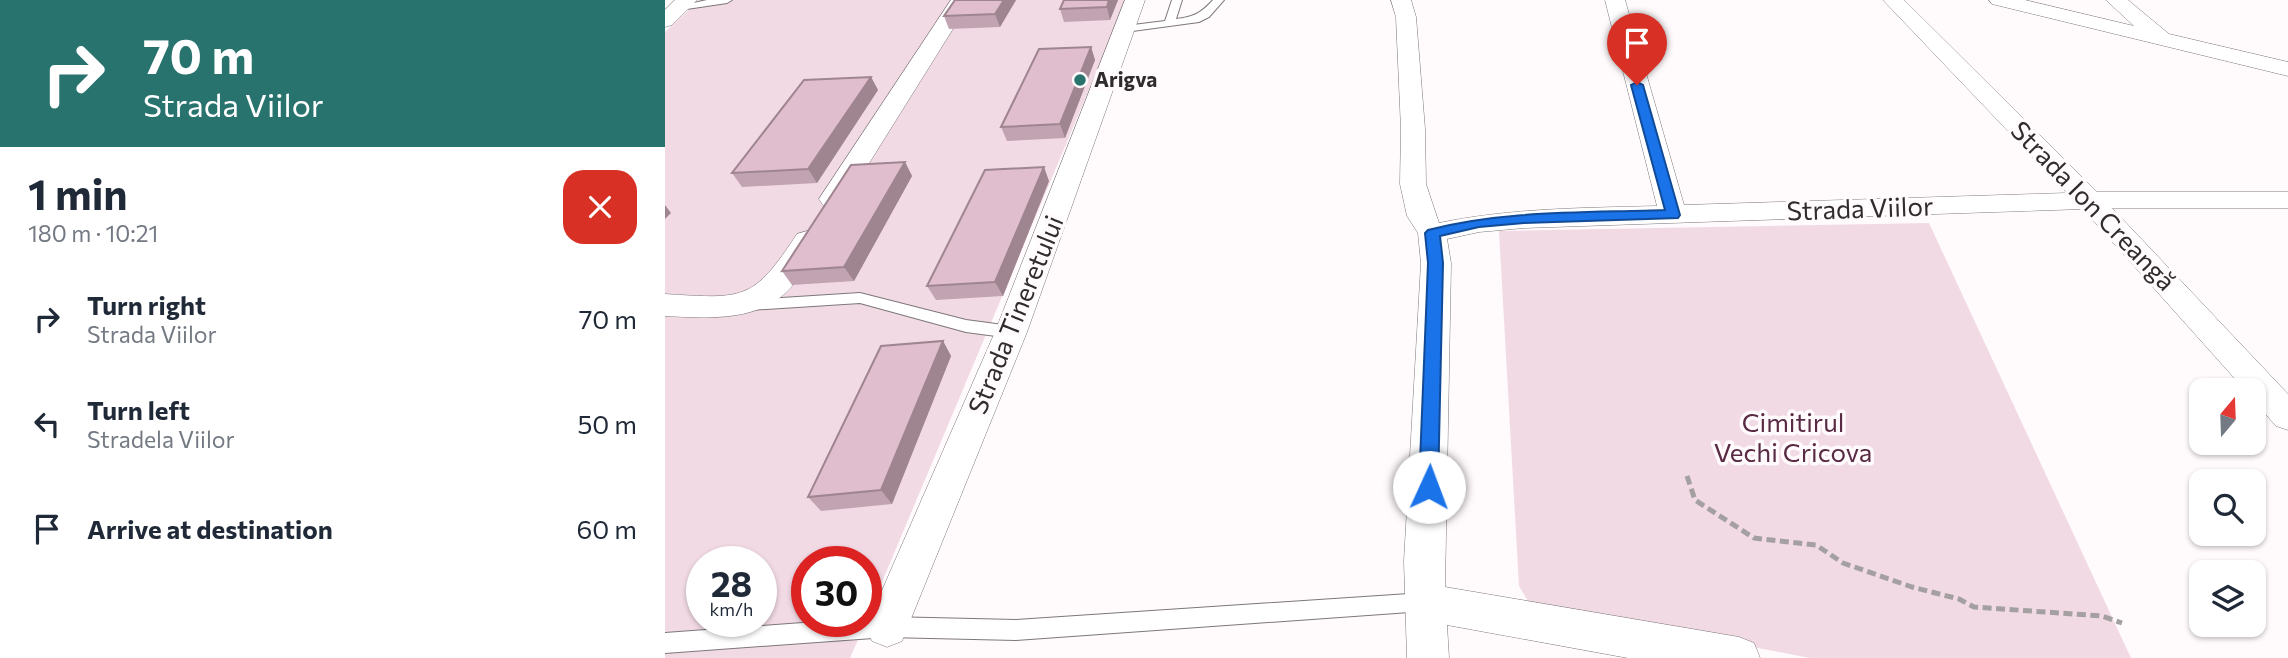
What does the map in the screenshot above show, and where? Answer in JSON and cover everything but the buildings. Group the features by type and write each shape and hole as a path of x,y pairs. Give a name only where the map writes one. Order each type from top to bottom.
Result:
{"street":[{"path":"665,305 729,307 759,296 775,286 786,273 961,0"},
{"name":"Strada Tineretului","path":"887,627 1011,332 1135,0"},
{"path":"1401,0 1406,17 1413,129 1413,184 1421,216 1433,233 1436,263 1424,561 1429,658"},
{"path":"1615,0 1673,215"},
{"name":"Strada Ion Creangă","path":"1893,0 2092,202 2238,359 2288,417"},
{"path":"1999,0 2288,69"},
{"path":"2116,0 2164,41"},
{"name":"Strada Viilor","path":"1433,233 1479,223 1524,219 2214,198 2288,200"},
{"path":"1426,602 1739,658"}],"lane":[{"path":"677,9 727,0"},
{"path":"1169,24 1177,0"},
{"path":"1125,29 1195,20 1205,15 1219,0"},
{"path":"729,307 860,298 965,326 1011,332"},
{"path":"665,643 887,627 1016,630 1426,602"}],"path":[{"path":"1687,476 1695,500 1754,538 1816,545 1843,563 1912,587 1959,599 1974,607 2102,616 2122,623"}],"green space":[{"path":"699,0 1143,0 1114,30 882,582 882,546 791,546 791,637 859,637 850,658 665,658 665,32"},
{"name":"Cimitirul Vechi Cricova","path":"1929,223 2131,658 1810,658 1530,604 1519,586 1499,231"}],"place":[{"name":"Arigva","path":"1080,80"}],"route":[{"path":"1429,487 1436,263 1433,233 1479,223 1524,219 1673,215 1637,85"}]}
